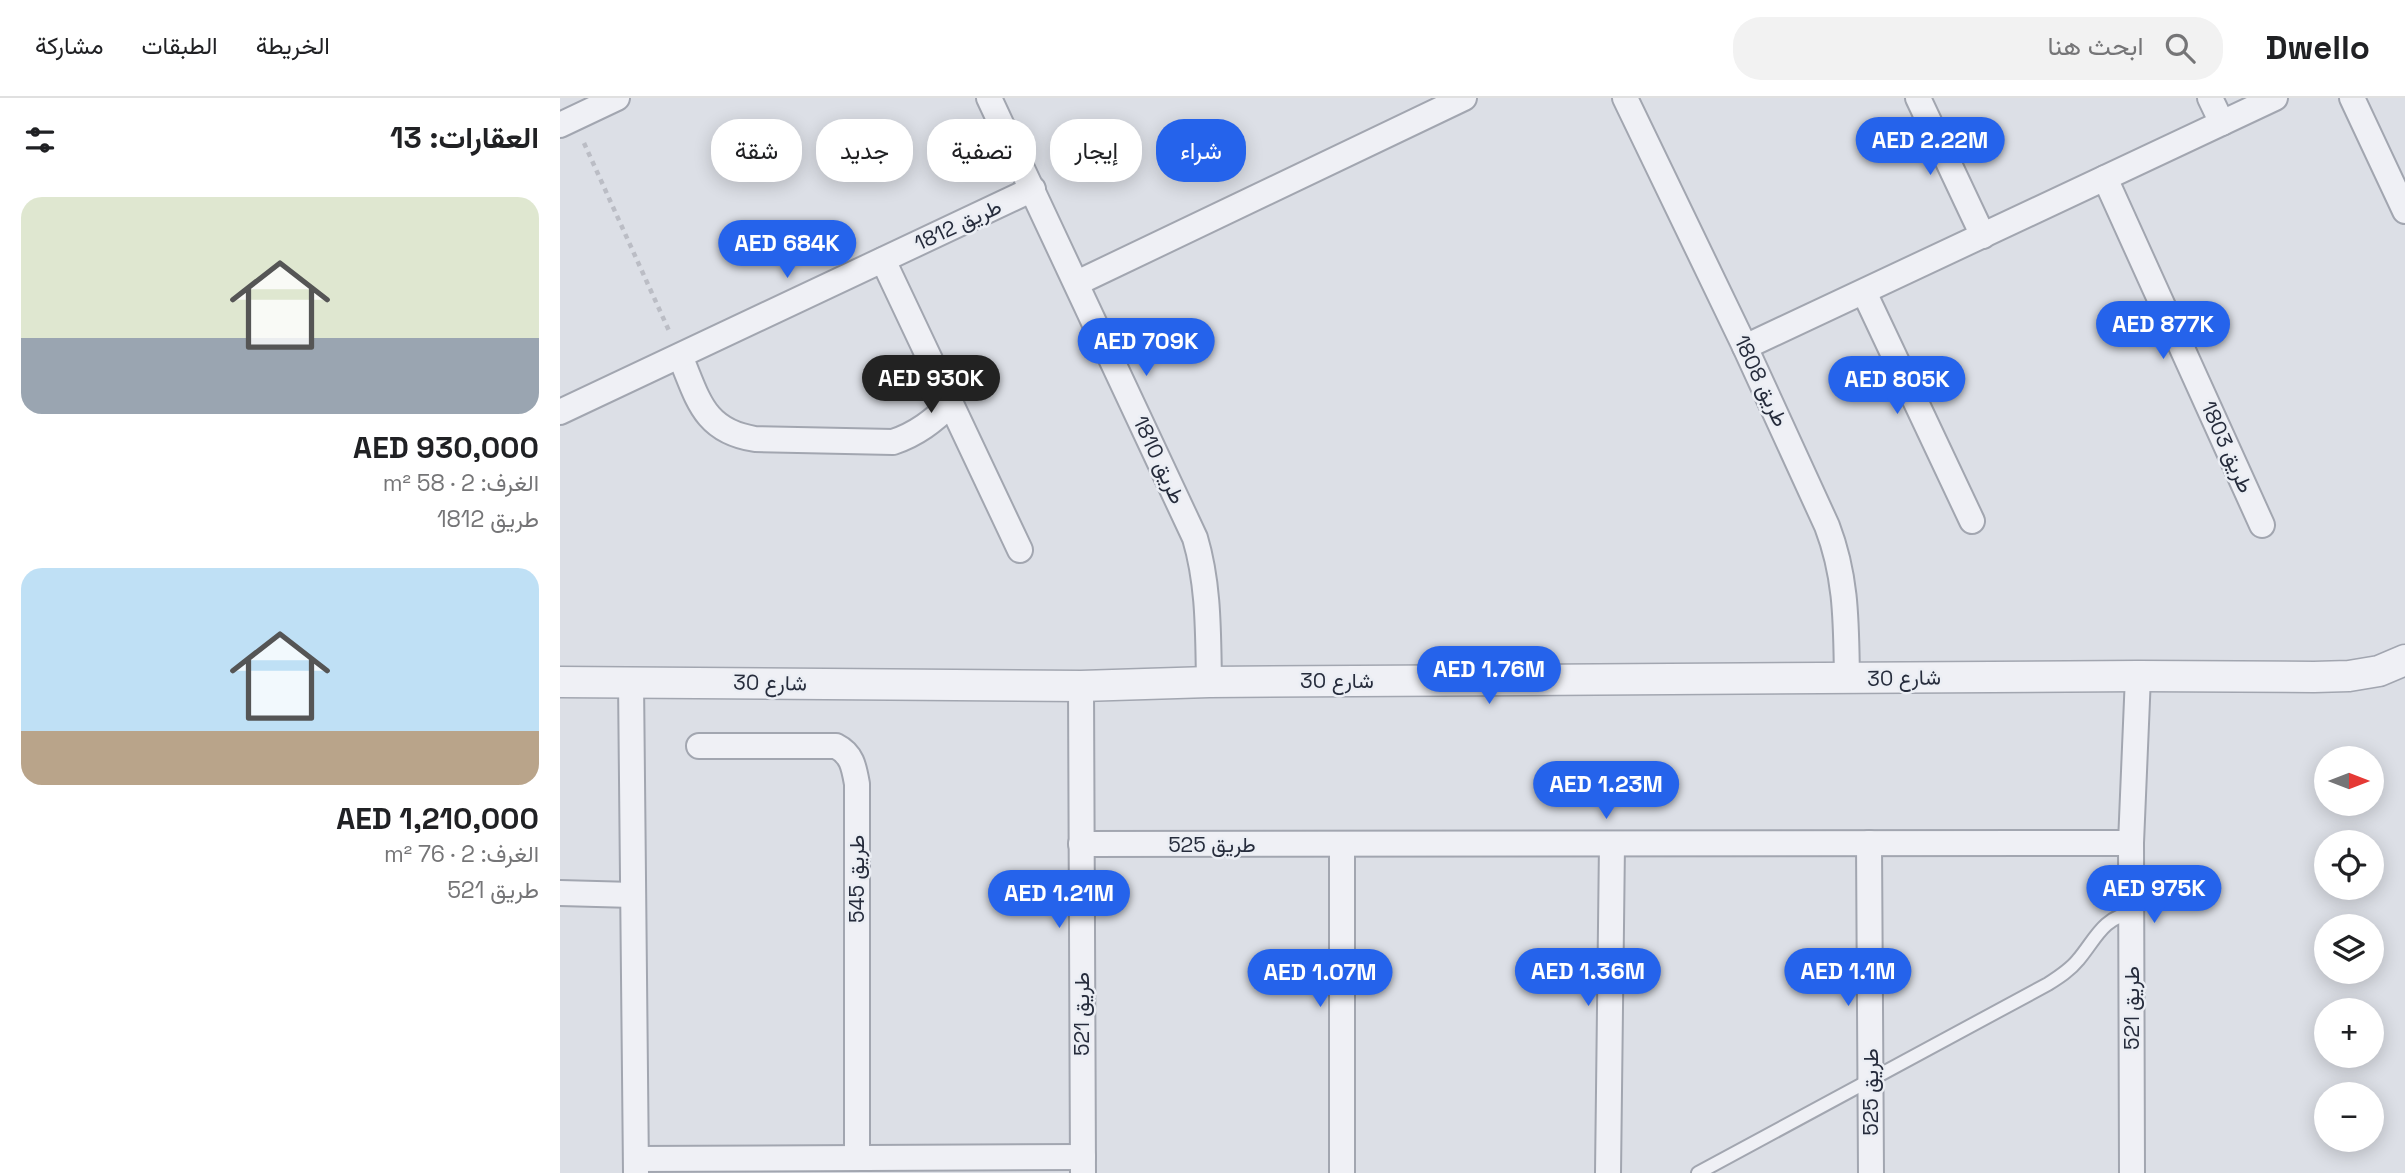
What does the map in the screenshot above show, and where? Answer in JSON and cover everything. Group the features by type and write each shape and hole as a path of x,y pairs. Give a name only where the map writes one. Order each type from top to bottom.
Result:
{"street":[{"path":"566,122 617,98"},
{"name":"طريق 1810","path":"989,98 1195,538 1204,567 1208,597 1209,682"},
{"path":"1077,283 1464,98"},
{"name":"طريق 1808","path":"1625,98 1745,347 1837,552 1846,609 1847,679"},
{"path":"1917,98 1983,236"},
{"path":"2210,98 2222,123"},
{"path":"1745,347 2276,98"},
{"path":"2352,98 2405,211"},
{"name":"طريق 1803","path":"2105,178 2262,525"},
{"name":"طريق 1812","path":"560,412 1033,189"},
{"path":"883,260 1020,550"},
{"path":"1864,292 1972,521"},
{"path":"680,356 709,418 722,429 738,436 755,439 893,442 928,425 951,404"},
{"name":"شارع 30","path":"560,682 1081,686 1209,682 2349,676 2379,671 2405,660"},
{"name":"طريق 521","path":"2132,1173 2131,843 2138,676"},
{"path":"631,681 636,1166 857,1158 1083,1165"},
{"name":"طريق 521","path":"1081,686 1083,1165"},
{"name":"طريق 545","path":"699,746 836,746 845,751 854,764 857,784 857,1158"},
{"name":"طريق 525","path":"1869,843 1871,1173"},
{"name":"طريق 525","path":"1082,844 2131,843"},
{"path":"1608,1173 1612,844"},
{"path":"1342,845 1342,1173"},
{"path":"560,893 633,895"}],"lane":[{"path":"1698,1173 2060,976 2081,956 2105,924 2121,914 2132,913"}],"path":[{"path":"566,122 680,356"}]}
